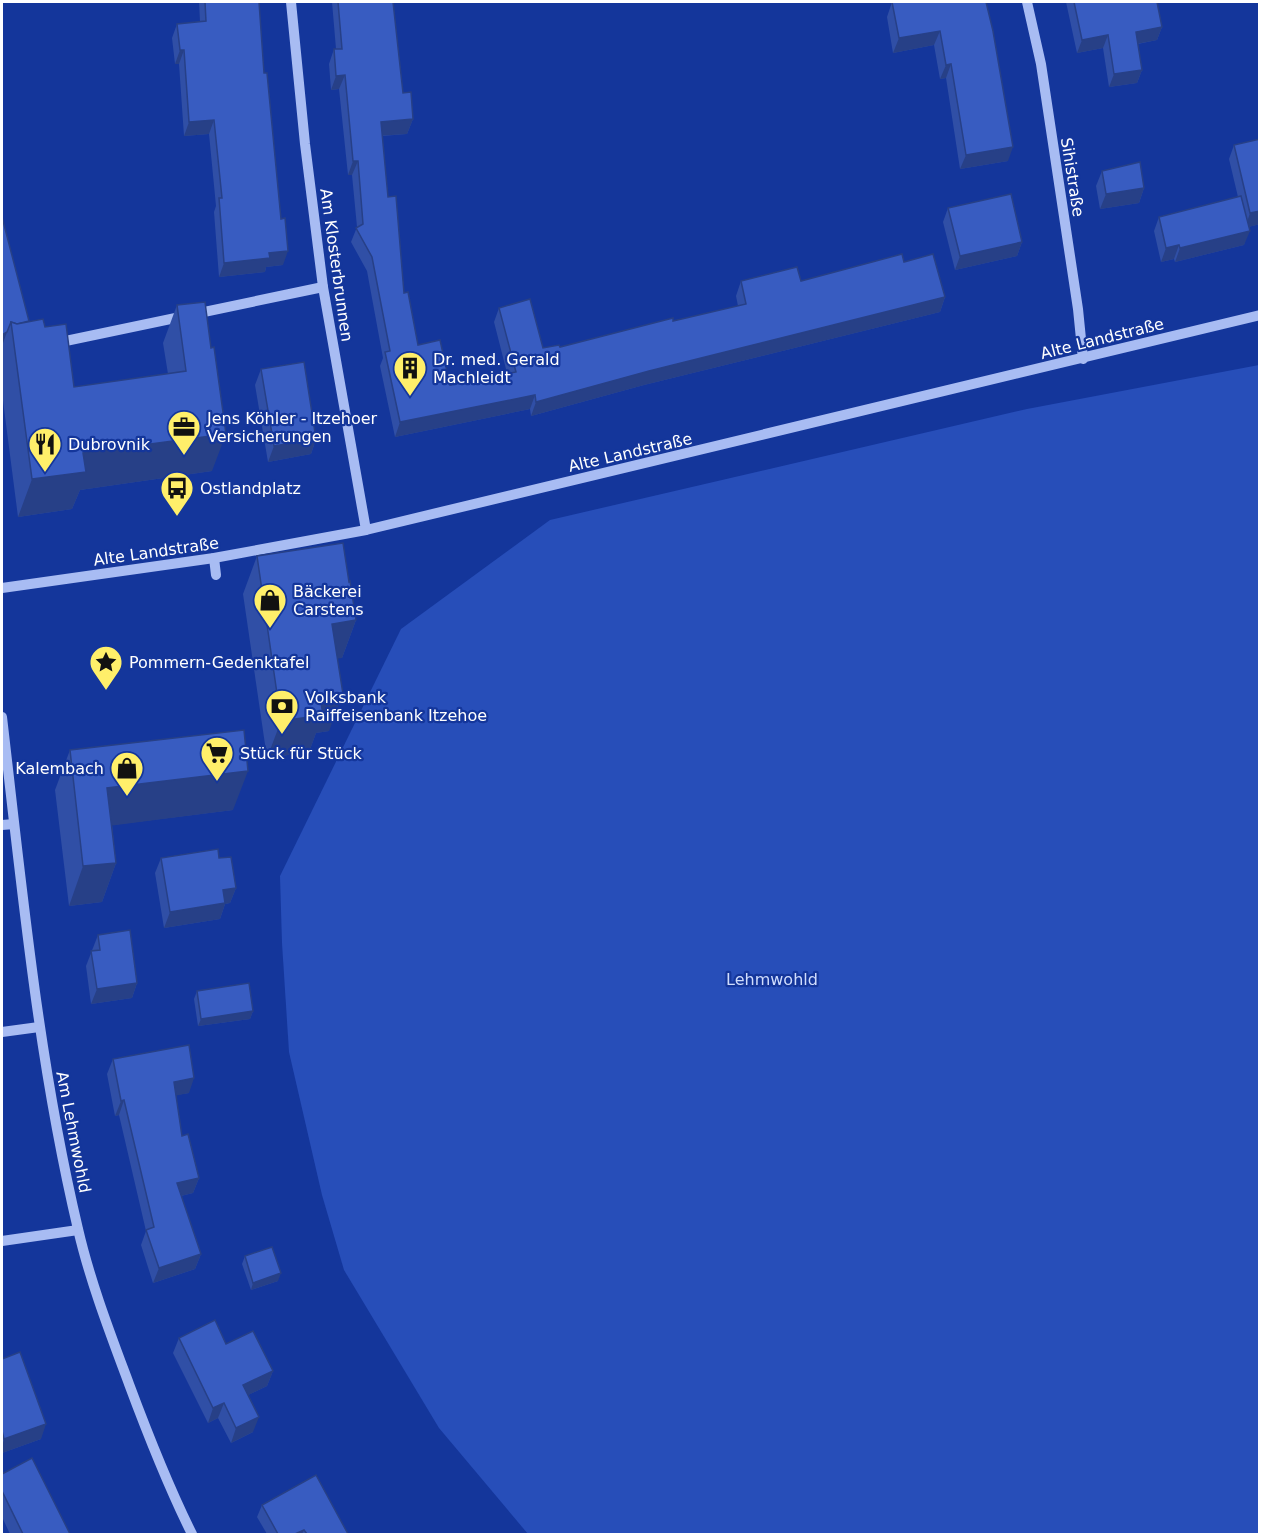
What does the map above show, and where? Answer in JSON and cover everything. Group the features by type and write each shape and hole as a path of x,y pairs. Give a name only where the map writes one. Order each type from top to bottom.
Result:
{"street":[{"name":"Am Klosterbrunnen","path":"291,2 322,287 366,530"},
{"name":"Sihistraße","path":"1027,2 1041,64 1078,309 1083,359"},
{"path":"47,344 322,287"},
{"name":"Alte Landstraße","path":"2,588 214,558 366,530 1260,315"},
{"path":"214,558 216,575"},
{"name":"Am Lehmwohld","path":"2,717 39,1028 52,1107 78,1230 109,1332 150,1441 192,1534"},
{"path":"2,825 14,824"},
{"path":"2,1032 39,1028"},
{"path":"2,1241 78,1230"}],"green space":[{"name":"Lehmwohld","path":"1259,365 1259,1534 528,1534 439,1428 344,1270 322,1195 289,1052 280,876 401,629 550,520 1027,409"}],"building":[{"path":"205,2 259,2 264,73 267,73 281,219 285,218 288,251 269,253 270,258 224,263 219,198 222,198 214,120 189,122 184,50 180,50 177,24 206,21"},
{"path":"338,2 393,2 403,93 411,92 413,119 381,122 388,197 396,196 404,293 408,292 418,345 440,340 450,385 516,372 499,308 530,299 543,348 559,345 560,347 673,318 673,321 746,304 741,281 797,267 801,281 902,254 904,262 933,254 945,297 649,371 536,402 535,395 400,422 385,352 390,351 372,257 356,228 363,224 358,161 353,161 345,75 336,76 334,49 342,49"},
{"path":"892,2 986,2 1013,147 966,155 951,64 946,65 940,31 899,38"},
{"path":"1074,2 1157,2 1162,27 1136,32 1142,70 1114,74 1108,35 1082,40"},
{"path":"1260,139 1260,211 1250,213 1234,145"},
{"path":"1140,162 1144,188 1106,194 1102,171"},
{"path":"1011,194 1022,242 960,256 948,208"},
{"path":"1241,196 1250,231 1180,248 1179,245 1166,248 1159,217"},
{"path":"2,217 29,321 17,324 11,322 7,332 2,335"},
{"path":"205,302 211,348 214,347 226,434 83,453 86,472 32,479 11,322 17,324 43,319 45,327 66,324 74,387 186,371 177,305"},
{"path":"304,362 316,439 274,446 261,369"},
{"path":"343,543 356,620 332,624 343,694 320,697 323,715 281,721 257,556"},
{"path":"244,730 248,771 107,788 116,863 83,866 70,750"},
{"path":"218,849 219,858 231,857 236,888 223,890 225,903 170,912 161,858"},
{"path":"130,930 137,983 97,989 91,951 100,950 98,935"},
{"path":"249,983 253,1011 201,1019 197,991"},
{"path":"189,1045 194,1078 174,1082 182,1136 188,1134 199,1178 177,1183 201,1254 159,1268 146,1230 154,1227 124,1100 121,1101 113,1059"},
{"path":"272,1247 281,1273 253,1283 245,1256"},
{"path":"215,1320 226,1344 253,1331 273,1371 243,1385 259,1417 236,1428 224,1403 213,1408 179,1338"},
{"path":"20,1352 46,1424 4,1439 2,1359"},
{"path":"32,1458 70,1534 23,1534 2,1491 2,1474"},
{"path":"316,1475 348,1534 307,1534 304,1530 295,1534 278,1534 262,1505"}],"place":[{"name":"Dr. med. Gerald Machleidt","path":"410,397"},
{"name":"Jens Köhler - Itzehoer Versicherungen","path":"184,456"},
{"name":"Dubrovnik","path":"45,473"},
{"name":"Ostlandplatz","path":"177,517"},
{"name":"Bäckerei Carstens","path":"270,629"},
{"name":"Pommern-Gedenktafel","path":"106,691"},
{"name":"Volksbank Raiffeisenbank Itzehoe","path":"282,735"},
{"name":"Stück für Stück","path":"217,782"},
{"name":"Kalembach","path":"127,797"}]}
